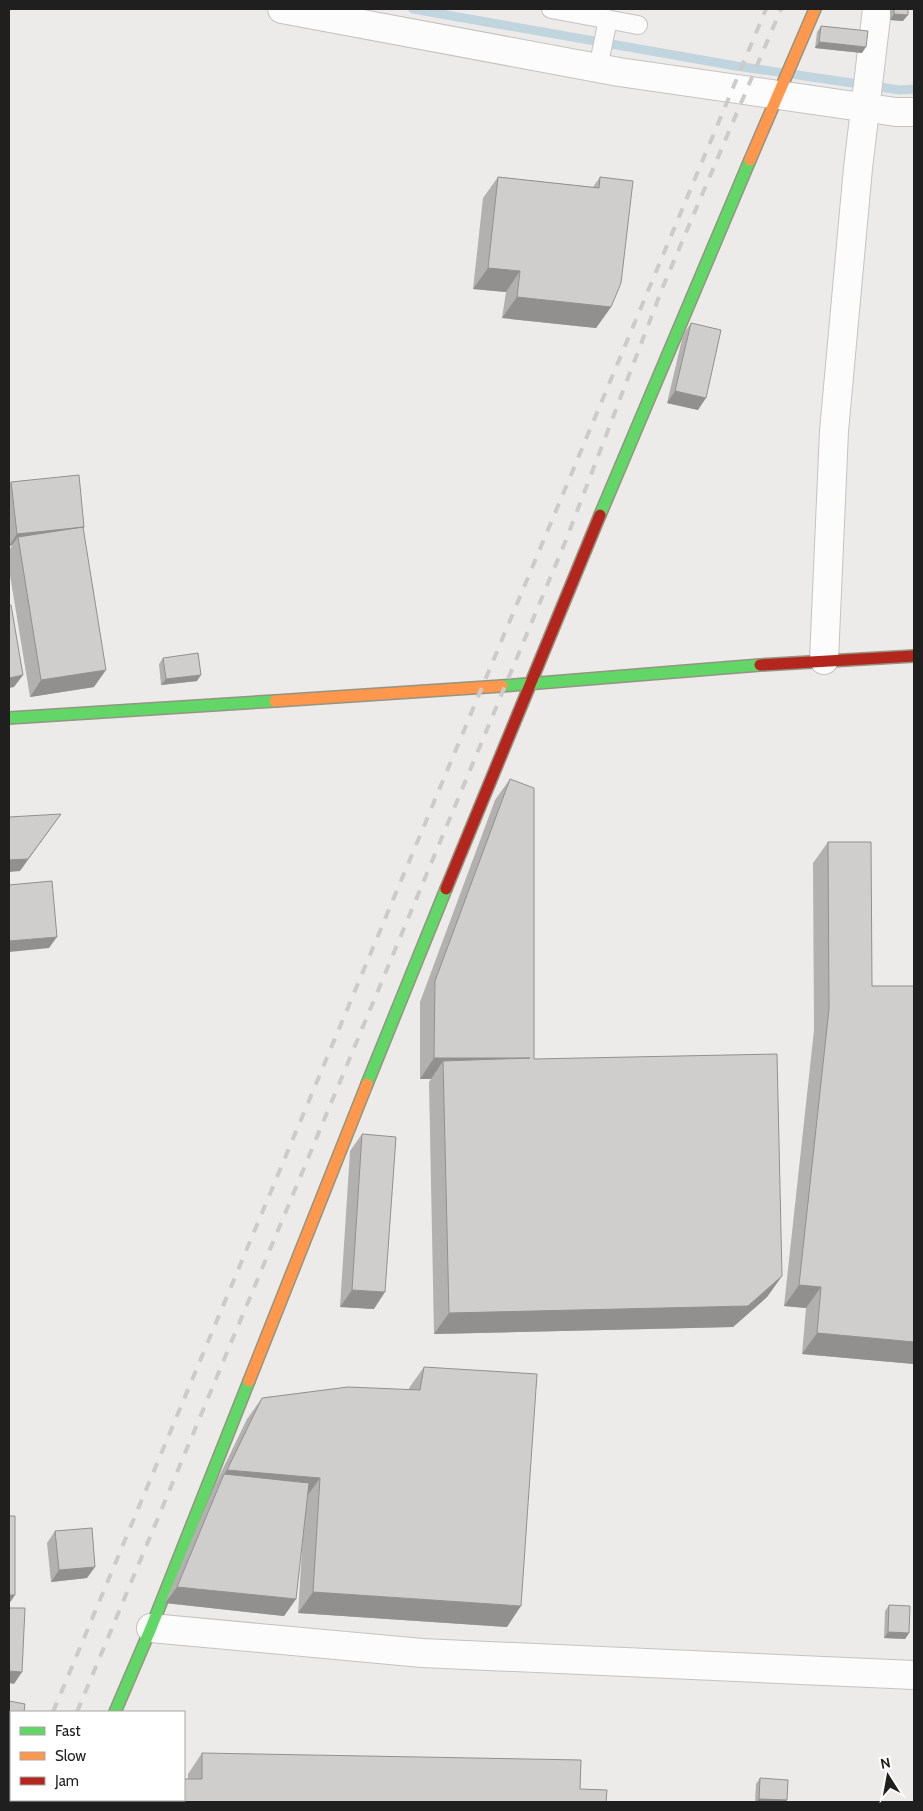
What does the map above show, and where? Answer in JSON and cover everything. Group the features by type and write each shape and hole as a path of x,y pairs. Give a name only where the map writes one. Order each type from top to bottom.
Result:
{"street":[{"path":"282,9 600,61 778,95 896,112 914,112"},
{"path":"114,1711 151,1628 419,955 647,402 815,9"},
{"path":"824,660 834,431 865,108 877,9"},
{"path":"9,718 531,684 824,660 914,656"},
{"path":"151,1628 422,1653 914,1675"}],"lane":[{"path":"551,9 607,26 638,25"},
{"path":"600,61 607,26"}],"building":[{"path":"894,9 908,9 908,15 894,14"},
{"path":"821,26 868,31 866,47 819,42"},
{"path":"498,177 599,188 600,177 633,181 621,283 611,307 517,297 520,271 488,268"},
{"path":"691,323 721,330 706,398 675,391"},
{"path":"79,475 84,527 17,534 11,482"},
{"path":"83,527 106,670 41,680 18,537"},
{"path":"9,605 11,605 23,675 9,678"},
{"path":"198,653 201,675 166,679 163,658"},
{"path":"510,779 534,788 534,1059 777,1054 782,1276 748,1306 449,1313 443,1061 530,1058 434,1058 435,981"},
{"path":"61,814 28,859 9,860 9,817"},
{"path":"828,842 871,842 872,986 914,986 914,1342 817,1333 821,1287 799,1285 829,1009"},
{"path":"52,881 57,937 9,941 9,885"},
{"path":"362,1134 396,1137 385,1292 352,1290"},
{"path":"424,1367 537,1374 521,1606 313,1592 320,1478 227,1470 262,1398 348,1387 420,1390"},
{"path":"224,1474 309,1483 296,1599 177,1587"},
{"path":"9,1516 15,1516 15,1595 9,1595"},
{"path":"92,1528 95,1567 59,1570 55,1531"},
{"path":"889,1605 910,1606 909,1633 888,1632"},
{"path":"9,1608 25,1608 22,1672 9,1671"},
{"path":"9,1701 25,1704 24,1711 10,1711 9,1760"},
{"path":"202,1753 581,1760 580,1789 607,1790 606,1802 150,1802 185,1801 185,1779 202,1779"},
{"path":"760,1778 788,1780 787,1800 759,1799"}],"waterway":[{"path":"413,9 736,66 900,90 914,89"}],"railway":[{"path":"53,1711 766,9"},
{"path":"77,1711 566,540 662,289 781,9"}],"traffic: fast":[{"path":"600,515 750,160"},
{"path":"502,686 760,665"},
{"path":"9,718 275,701"},
{"path":"367,1084 446,889"},
{"path":"115,1711 151,1628 249,1381"}],"traffic: slow":[{"path":"750,160 815,9"},
{"path":"275,701 502,686"},
{"path":"249,1381 367,1084"}],"traffic: jam":[{"path":"446,889 600,515"},
{"path":"760,665 914,656"}]}
